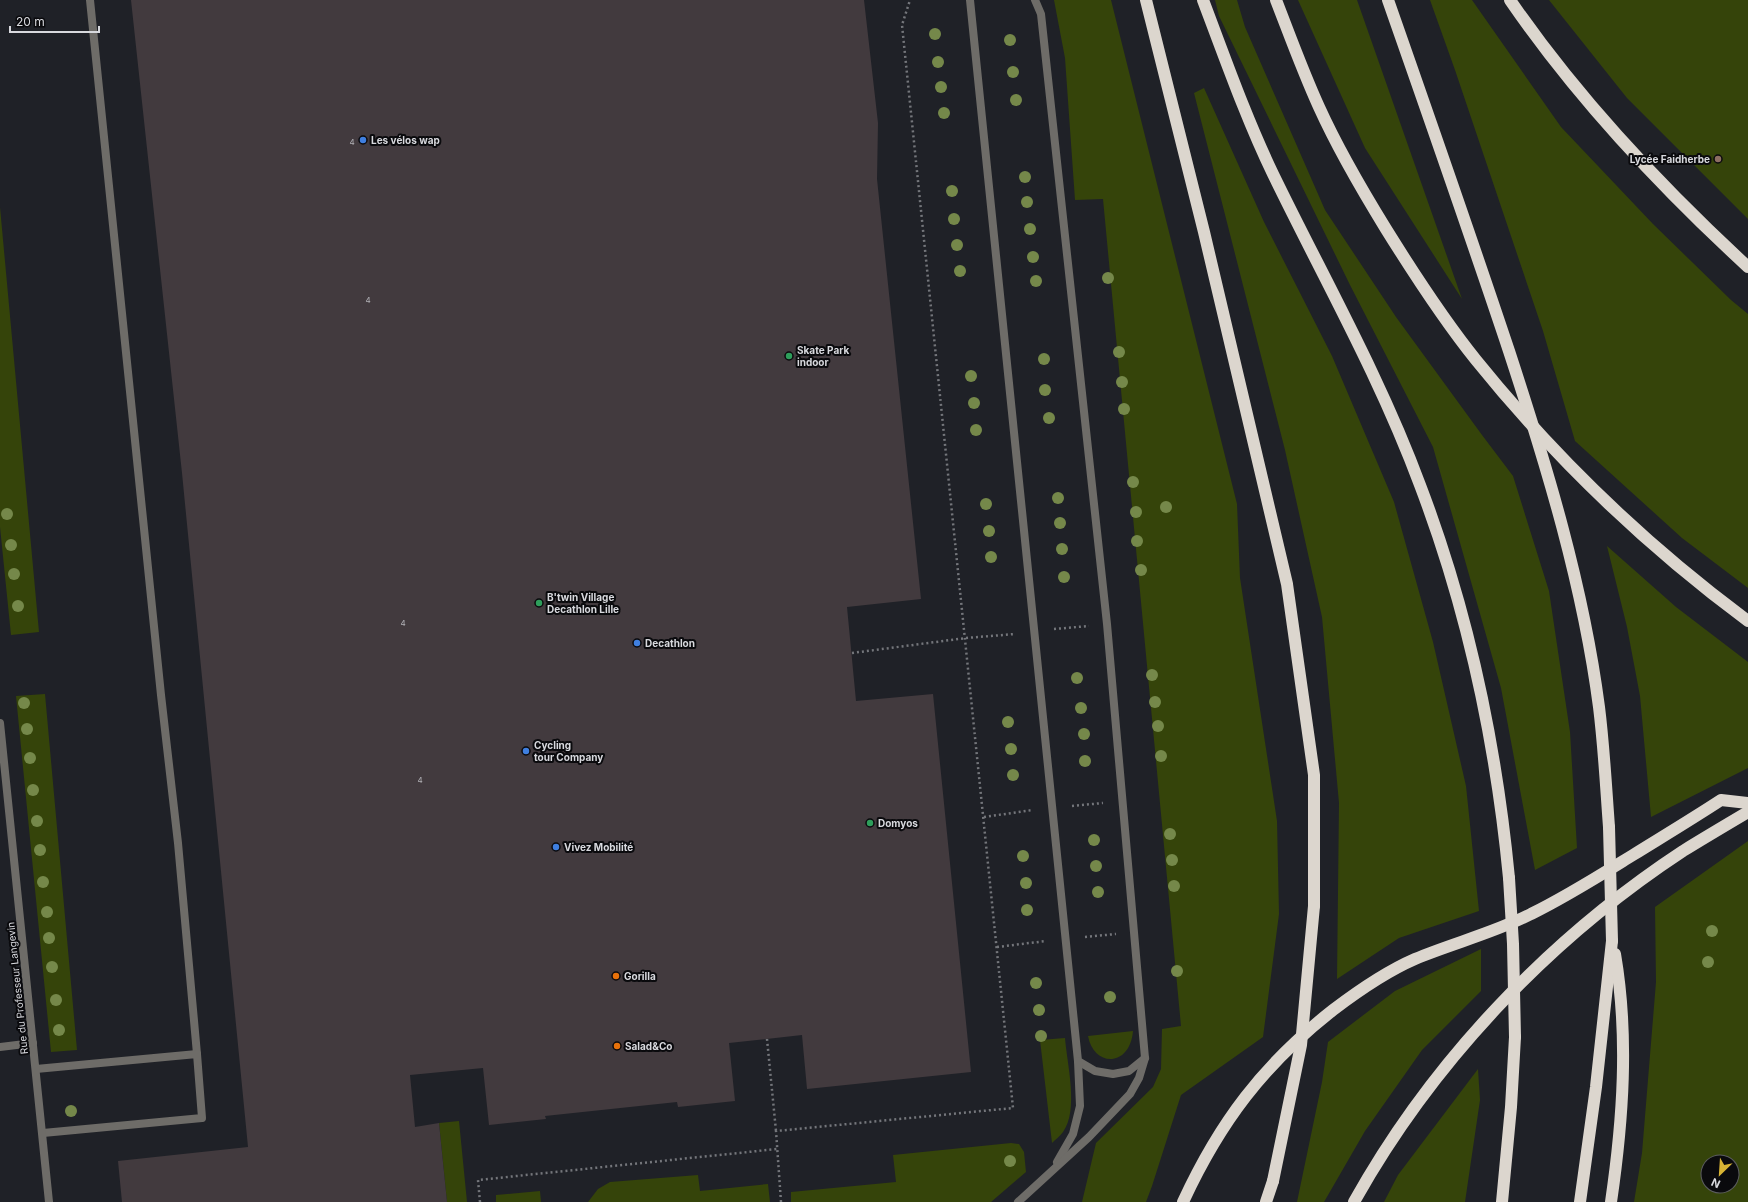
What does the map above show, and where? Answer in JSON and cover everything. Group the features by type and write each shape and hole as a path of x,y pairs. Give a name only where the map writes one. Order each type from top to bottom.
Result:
{"highway":[{"path":"1146,0 1204,232 1287,584 1314,775 1314,906 1301,1046 1273,1181 1267,1202"},
{"path":"1202,0 1246,113 1269,165 1376,382 1419,482 1436,528 1469,637 1498,783 1509,878 1513,944 1515,1037 1510,1122 1502,1202"},
{"path":"1276,0 1319,108 1366,195 1403,256 1475,359 1554,450 1598,494 1677,566 1748,622"},
{"path":"1388,0 1480,263 1546,466 1570,557 1599,706 1609,827 1612,941 1596,1088 1580,1202"},
{"path":"1510,0 1569,79 1603,120 1700,222 1748,267"},
{"path":"1183,1202 1218,1136 1236,1108 1254,1085 1287,1049 1353,995 1381,977 1414,960 1511,924 1556,902 1721,800 1748,803"},
{"path":"1354,1202 1404,1123 1436,1077 1472,1034 1506,998 1554,952 1593,918 1638,883 1683,851 1748,812"},
{"path":"1611,1202 1624,1072 1623,1023 1620,983 1612,941"}],"street":[{"path":"43,1133 202,1118 178,843 161,695 90,0"},
{"path":"970,0 1078,1061 1080,1106 1073,1134 1054,1168"},
{"path":"1018,1202 1089,1137 1130,1094 1139,1078 1145,1058 1144,1030 1107,624 1041,14 1035,0"},
{"name":"Rue du Professeur Langevin","path":"0,723 49,1202"},
{"path":"0,1047 33,1043"},
{"path":"36,1069 197,1054"},
{"path":"1078,1061 1095,1071 1113,1074 1129,1071 1145,1058"}],"path":[{"path":"776,1131 1013,1108 902,25 910,0"},
{"path":"852,653 966,638 1107,624"},
{"path":"766,1039 776,1131 781,1202"},
{"path":"480,1202 478,1180 777,1150"}],"green space":[{"path":"1054,0 1111,0 1237,504 1240,578 1277,821 1279,914 1263,1037 1181,1095 1146,1202 1082,1202 1096,1143 1153,1087 1161,1069 1162,1029 1181,1026 1103,199 1075,200 1065,58"},
{"path":"1215,0 1237,0 1245,27 1325,210 1396,317 1513,476 1549,591 1570,732 1577,848 1535,870 1501,688 1433,447 1350,285 1219,16"},
{"path":"1298,0 1357,0 1462,299 1365,148"},
{"path":"1430,0 1472,0 1561,127 1653,224 1731,300 1748,314 1748,588 1682,538 1575,441 1543,331"},
{"name":"Lycée Faidherbe","path":"1549,0 1748,0 1748,219 1627,98"},
{"path":"1204,88 1264,222 1332,356 1394,502 1433,642 1466,786 1479,911 1399,938 1337,979 1339,803 1322,617 1285,450 1194,93"},
{"path":"0,207 39,632 11,635 0,527"},
{"path":"1607,546 1676,607 1748,662 1748,768 1651,817 1640,696 1627,627"},
{"path":"45,694 77,1050 51,1052 16,696"},
{"path":"1748,841 1748,1202 1634,1202 1642,1153 1656,982 1655,907"},
{"path":"1481,949 1481,991 1422,1050 1365,1131 1324,1202 1297,1202 1322,1082 1328,1042 1395,991"},
{"path":"1133,1031 1126,1051 1119,1057 1112,1059 1104,1058 1097,1054 1088,1036"},
{"path":"1065,1038 1071,1086 1070,1112 1068,1123 1063,1132 1052,1143 1040,1040"},
{"path":"1478,1069 1480,1100 1465,1202 1384,1202 1398,1175"},
{"path":"459,1121 467,1202 447,1202 439,1123"},
{"path":"1011,1143 1019,1144 1024,1152 1026,1172 991,1202 791,1202 791,1192 896,1182 893,1155"},
{"path":"698,1175 700,1191 768,1184 770,1202 588,1202 598,1189 610,1182"},
{"path":"540,1191 541,1202 496,1202 496,1195"}],"building":[{"name":"B'twin Village Decathlon Lille","path":"131,0 864,0 878,123 877,179 921,599 847,607 856,701 933,694 971,1072 807,1089 802,1035 729,1043 735,1101 678,1107 677,1102 545,1116 546,1119 489,1125 483,1068 410,1075 415,1127 439,1123 447,1202 122,1202 118,1161 248,1147 182,473"}],"place":[{"name":"Les vélos wap","path":"363,140"},
{"name":"Lycée Faidherbe","path":"1718,159"},
{"name":"Skate Park indoor","path":"789,356"},
{"name":"B'twin Village Decathlon Lille","path":"539,603"},
{"name":"Decathlon","path":"637,643"},
{"name":"Cycling tour Company","path":"526,751"},
{"name":"Domyos","path":"870,823"},
{"name":"Vivez Mobilité","path":"556,847"},
{"name":"Gorilla","path":"616,976"},
{"name":"Salad&Co","path":"617,1046"}]}
